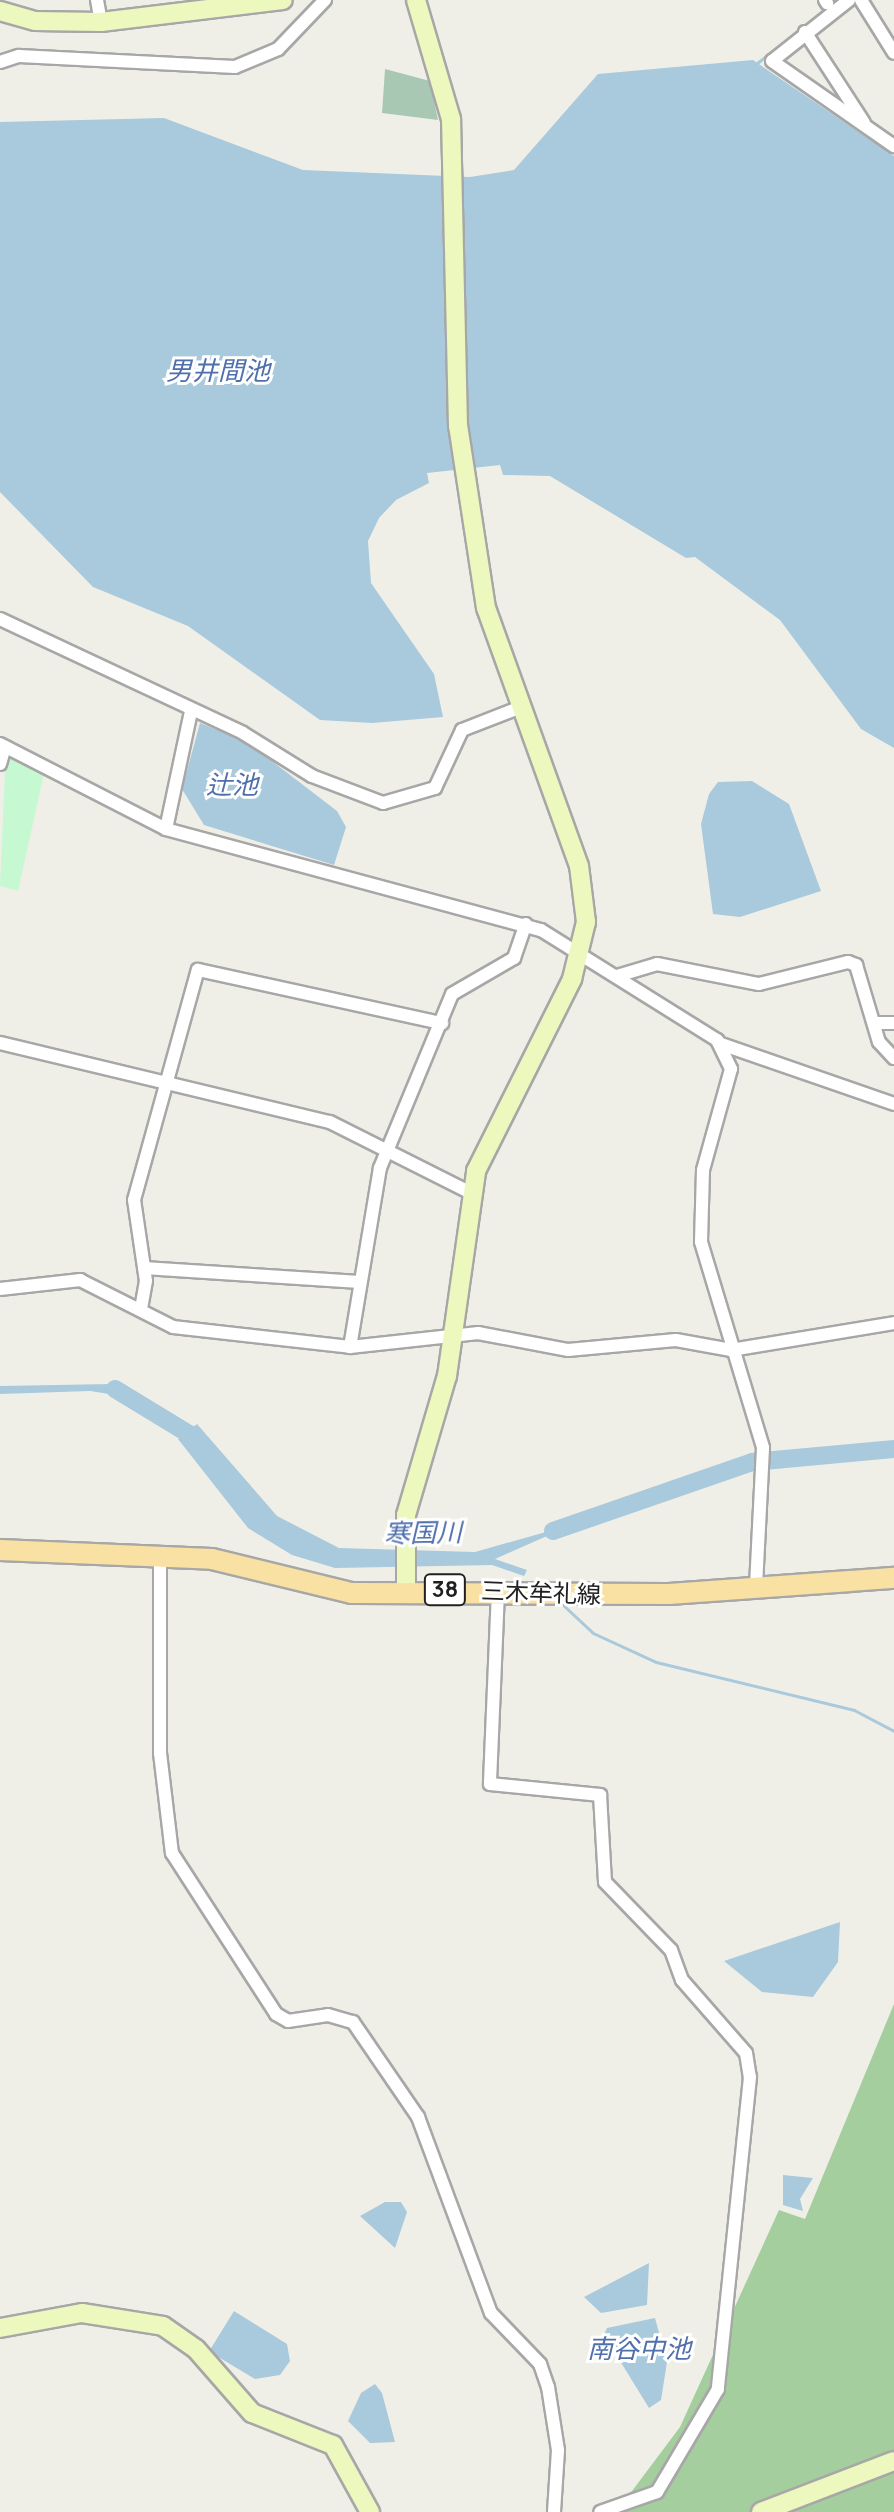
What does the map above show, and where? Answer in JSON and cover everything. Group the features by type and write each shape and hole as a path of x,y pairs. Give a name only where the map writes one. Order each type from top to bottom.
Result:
{"main road":[{"name":"三木牟礼線","path":"0,1550 160,1554 243,1564 351,1593 405,1583 498,1591 756,1587 894,1578"}],"street":[{"path":"97,0 101,22"},
{"path":"0,11 35,21 101,22 283,0"},
{"path":"0,62 19,56 235,67 289,41 325,0"},
{"path":"405,1583 404,1547 413,1485 453,1336 473,1194 493,1127 581,954 586,909 579,866 486,608 464,480 455,378 455,152 447,94 416,0"},
{"path":"849,0 772,61 894,146"},
{"path":"861,0 894,53"},
{"path":"805,32 867,128"},
{"path":"0,619 191,711 312,776 383,803 435,788 462,730 521,707"},
{"path":"166,829 191,711"},
{"path":"0,764 3,746 166,829 526,924 617,976 721,1044 894,1104"},
{"path":"350,1347 360,1282 389,1147 452,994 514,958 526,924"},
{"path":"617,976 665,965 759,984 848,962 856,965 877,1023 879,1042 894,1058"},
{"path":"141,1309 144,1268 134,1200 163,1085 198,970 442,1023"},
{"path":"877,1023 894,1023"},
{"path":"0,1043 163,1085 330,1122 389,1147 473,1194"},
{"path":"721,1044 729,1086 703,1170 700,1217 707,1273 763,1448 756,1587"},
{"path":"144,1268 360,1282"},
{"path":"0,1289 80,1280 141,1309 205,1334 350,1347 499,1334 568,1350 676,1340 731,1350 894,1323"},
{"path":"160,1554 160,1753 172,1853 276,2014 288,2021 328,2015 353,2022 418,2117 491,2313 540,2364 548,2387 558,2450 554,2512"},
{"path":"498,1591 490,1784 600,1795 605,1882 665,1941 682,1980 746,2053 750,2077 718,2389 657,2492 600,2512"},
{"path":"0,2328 82,2313 163,2326 196,2349 245,2408 333,2445 370,2512"},
{"path":"761,2512 894,2461"}],"green space":[{"path":"385,69 430,81 438,120 382,113"},
{"path":"6,749 45,769 18,891 0,886"},
{"path":"894,2004 894,2512 600,2512 632,2491 680,2427 779,2210 805,2219"}],"water":[{"name":"男井間池","path":"753,60 894,156 894,748 861,729 780,620 695,557 686,558 550,476 503,475 500,465 427,473 429,483 396,500 379,518 368,541 371,583 434,674 443,717 372,723 320,720 188,626 93,587 0,492 0,122 164,118 303,170 470,177 514,170 598,74"},
{"name":"辻池","path":"200,723 247,742 337,811 346,827 334,865 204,825 182,789"},
{"path":"752,781 789,804 821,891 740,917 713,914 701,824 709,794 718,782"},
{"path":"112,1384 135,1398 90,1391 0,1394 0,1386"},
{"path":"197,1424 277,1516 339,1548 475,1552 574,1524 495,1559 527,1570 524,1576 492,1565 335,1568 292,1555 248,1528 178,1439"},
{"path":"840,1922 838,1962 813,1997 762,1992 724,1961"},
{"path":"783,2175 813,2178 800,2199 803,2211 783,2205"},
{"path":"385,2202 401,2202 407,2212 395,2248 360,2216"},
{"path":"649,2263 647,2305 601,2313 584,2297"},
{"path":"234,2311 287,2344 290,2361 280,2375 255,2379 220,2358 205,2358"},
{"name":"南谷中池","path":"655,2318 667,2362 661,2400 649,2408 604,2335 607,2328"},
{"path":"375,2384 382,2393 395,2442 370,2443 348,2421 361,2393"}],"waterway":[{"path":"757,63 830,7"},
{"name":"寒国川","path":"115,1389 189,1434 204,1452"},
{"name":"寒国川","path":"553,1531 752,1462 894,1449"},
{"path":"562,1604 593,1633 656,1662 854,1710 894,1731"}]}
